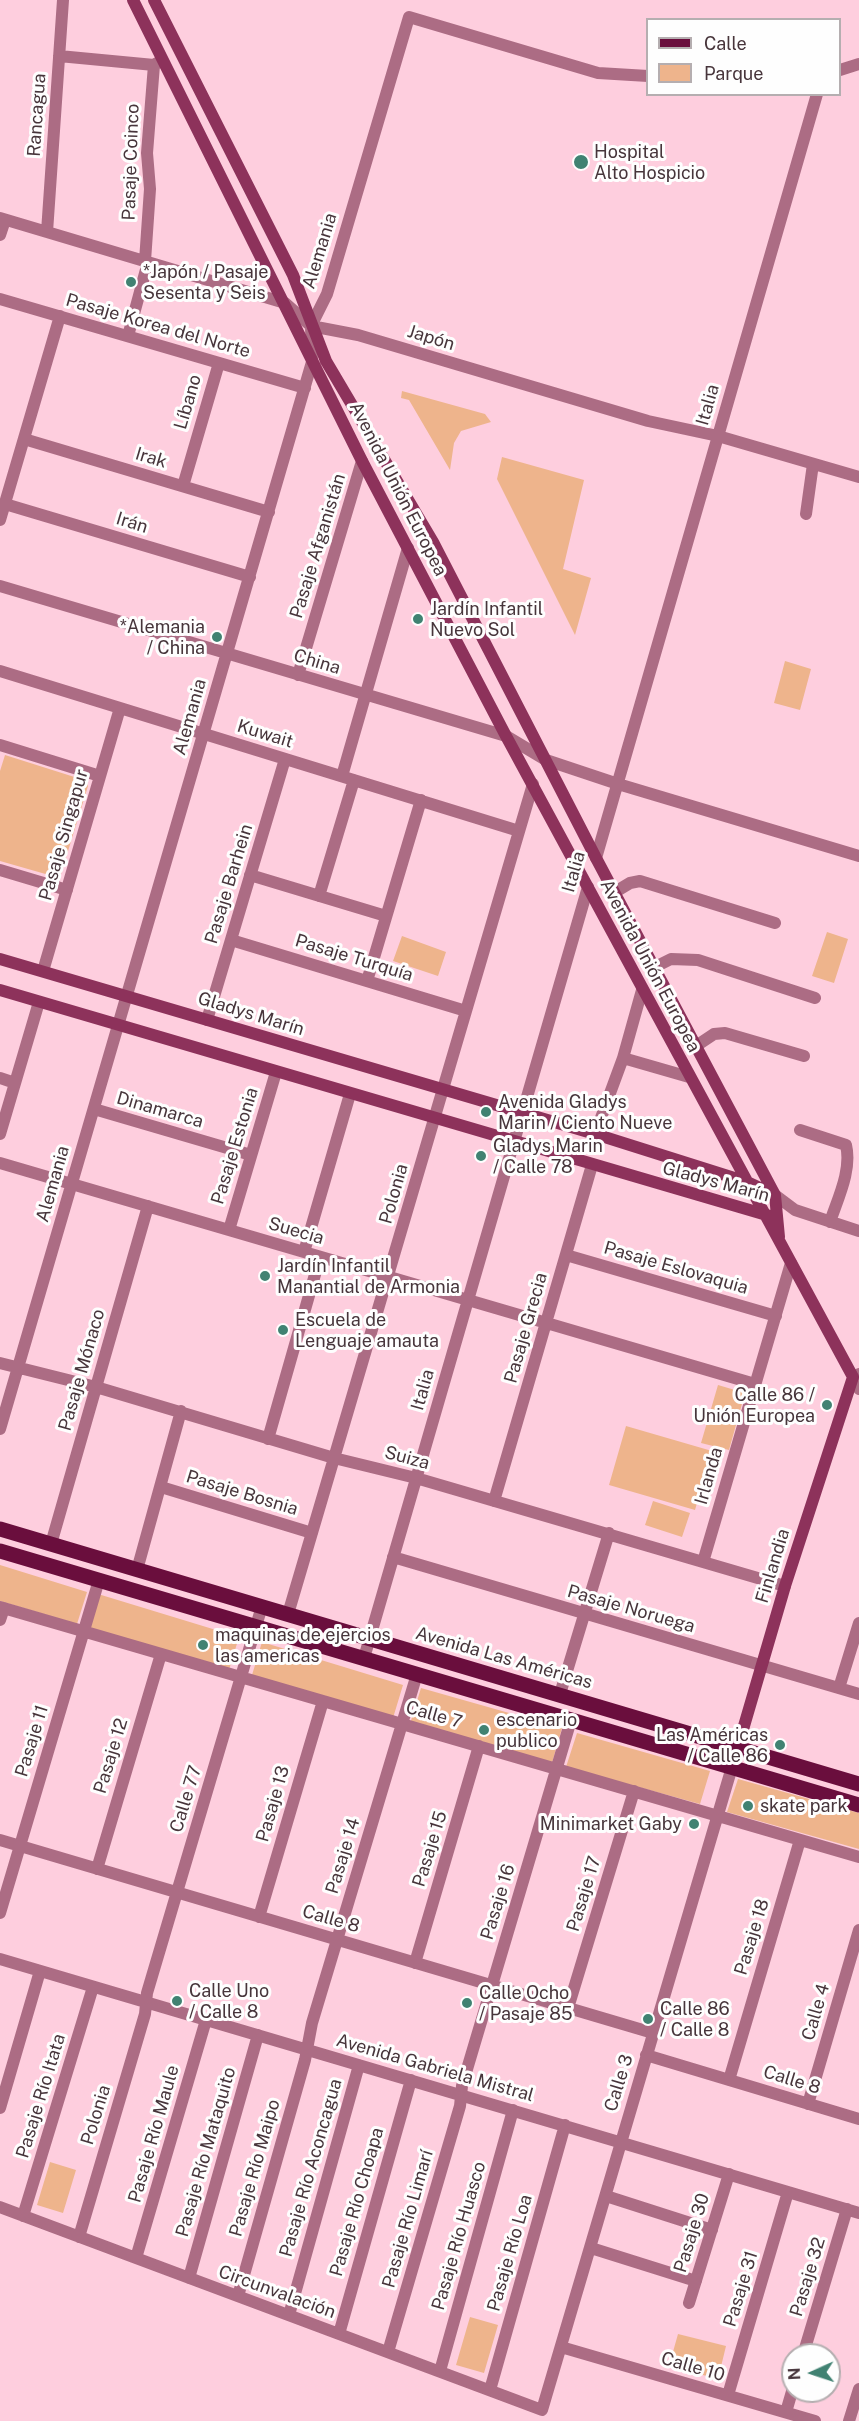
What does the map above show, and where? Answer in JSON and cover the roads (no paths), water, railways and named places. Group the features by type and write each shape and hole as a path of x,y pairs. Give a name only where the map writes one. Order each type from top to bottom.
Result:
{"main road":[{"name":"Avenida Las Américas","path":"0,1529 859,1784"},
{"path":"0,1551 859,1804"}],"street":[{"name":"Rancagua","path":"47,232 63,0"},
{"name":"Avenida Unión Europea","path":"133,0 159,62 285,303 362,461 506,736 747,1182 772,1216 780,1242 857,1380"},
{"name":"Avenida Unión Europea","path":"154,0 293,275 326,361 433,542 596,858 775,1195 772,1216"},
{"name":"Alemania","path":"0,1429 305,388 312,362 311,326 327,294 410,17 598,73 646,75"},
{"path":"59,56 159,62"},
{"name":"Pasaje Coinco","path":"128,336 146,262 150,189 147,153 159,62"},
{"path":"841,70 859,64"},
{"name":"Italia","path":"364,1658 816,96"},
{"path":"0,235 2,219 285,303 311,326"},
{"name":"Pasaje Korea del Norte","path":"0,299 305,388"},
{"path":"0,520 60,316"},
{"name":"Japón","path":"311,326 358,335 648,421 718,436 859,477"},
{"name":"Líbano","path":"183,486 219,363"},
{"name":"Irak","path":"24,439 269,512"},
{"name":"Pasaje Afganistán","path":"298,675 362,461"},
{"path":"806,514 813,464"},
{"name":"Irán","path":"5,504 250,577"},
{"path":"320,896 367,696 408,548"},
{"name":"China","path":"0,586 506,736 546,760 618,784 859,856"},
{"name":"Kuwait","path":"0,672 519,831"},
{"name":"Pasaje Singapur","path":"42,971 120,708"},
{"path":"0,745 100,776"},
{"name":"Pasaje Barhein","path":"207,1020 285,759"},
{"name":"Polonia","path":"288,1614 533,784"},
{"path":"367,981 421,800"},
{"path":"0,870 67,890"},
{"path":"250,875 386,916"},
{"path":"615,892 630,883 640,881 775,923"},
{"name":"Pasaje Turquía","path":"231,940 466,1011"},
{"name":"Gladys Marín","path":"0,959 595,1134 747,1182 775,1195 795,1210"},
{"path":"655,967 671,959 698,960 815,998"},
{"name":"Gladys Marín","path":"0,990 434,1119 772,1216 795,1210"},
{"path":"595,1134 623,1058 642,990"},
{"path":"0,1134 39,1002"},
{"path":"696,1047 714,1034 725,1033 804,1056"},
{"path":"623,1058 689,1077"},
{"name":"Pasaje Estonia","path":"229,1230 276,1072"},
{"path":"0,1078 15,1083"},
{"path":"304,1252 350,1094"},
{"name":"Dinamarca","path":"94,1109 251,1155"},
{"path":"800,1130 846,1145 849,1156 848,1166 831,1222"},
{"name":"Suecia","path":"0,1162 755,1384"},
{"name":"Pasaje Grecia","path":"494,1501 592,1165"},
{"name":"Pasaje Mónaco","path":"51,1544 148,1206"},
{"path":"795,1210 859,1231"},
{"name":"Pasaje Eslovaquia","path":"566,1255 776,1316"},
{"path":"268,1439 320,1257"},
{"name":"Irlanda","path":"703,1562 791,1263"},
{"name":"Suiza","path":"0,1363 181,1411 268,1439 416,1478 785,1586"},
{"name":"Finlandia","path":"732,1767 785,1586 857,1380"},
{"path":"137,1569 181,1411"},
{"name":"Pasaje Bosnia","path":"161,1487 312,1533"},
{"path":"560,1694 609,1533"},
{"name":"Pasaje Noruega","path":"393,1557 859,1694"},
{"name":"Pasaje 11","path":"0,1913 99,1580"},
{"name":"Calle 77","path":"146,2002 262,1606"},
{"name":"Calle 7","path":"1,1611 84,1631 859,1857"},
{"path":"839,1688 859,1623"},
{"name":"Pasaje 12","path":"97,1869 160,1654"},
{"name":"Pasaje 14","path":"306,2049 417,1674"},
{"name":"Pasaje 13","path":"259,1917 323,1701"},
{"name":"Pasaje 16","path":"461,2095 571,1720"},
{"name":"Pasaje 15","path":"415,1963 479,1746"},
{"name":"Calle 3","path":"542,2410 732,1767"},
{"name":"Pasaje 17","path":"568,2008 634,1791"},
{"name":"Calle 8","path":"0,1840 653,2032"},
{"name":"Pasaje 18","path":"729,2080 800,1840"},
{"name":"Calle 4","path":"808,2104 859,1930"},
{"name":"Avenida Gabriela Mistral","path":"0,1959 853,2211"},
{"path":"0,2109 40,1971"},
{"name":"Pasaje Río Itata","path":"23,2216 93,1987"},
{"name":"Polonia","path":"78,2237 145,2014 146,2002"},
{"name":"Pasaje Río Maule","path":"136,2258 206,2020"},
{"name":"Pasaje Río Mataquito","path":"189,2278 258,2035"},
{"name":"Pasaje Río Maipo","path":"238,2296 306,2049"},
{"name":"Calle 8","path":"646,2055 859,2119"},
{"name":"Pasaje Río Aconcagua","path":"289,2315 359,2065"},
{"name":"Pasaje Río Choapa","path":"339,2334 411,2080"},
{"name":"Pasaje Río Limarí","path":"388,2352 461,2095"},
{"name":"Pasaje Río Huasco","path":"440,2372 513,2110"},
{"name":"Pasaje Río Loa","path":"490,2390 565,2125"},
{"name":"Pasaje 30","path":"689,2303 729,2174"},
{"name":"Pasaje 31","path":"728,2396 788,2192"},
{"path":"606,2196 712,2230"},
{"name":"Circunvalación","path":"0,2208 542,2410"},
{"name":"Pasaje 32","path":"807,2343 853,2211"},
{"path":"591,2248 696,2281"},
{"name":"Calle 10","path":"561,2347 815,2421"},
{"path":"849,2421 859,2389"},
{"path":"786,2412 789,2403"}],"place":[{"name":"Hospital Alto Hospicio","path":"581,162"},
{"name":"*Japón / Pasaje Sesenta y Seis","path":"131,282"},
{"name":"Jardín Infantil Nuevo Sol","path":"418,619"},
{"name":"*Alemania / China","path":"217,637"},
{"name":"Avenida Gladys Marin / Ciento Nueve","path":"486,1112"},
{"name":"Gladys Marin / Calle 78","path":"481,1156"},
{"name":"Jardín Infantil Manantial de Armonia","path":"265,1276"},
{"name":"Escuela de Lenguaje amauta","path":"283,1330"},
{"name":"Calle 86 / Unión Europea","path":"827,1405"},
{"name":"maquinas de ejercios las americas","path":"203,1645"},
{"name":"escenario publico","path":"484,1730"},
{"name":"Las Américas / Calle 86","path":"780,1745"},
{"name":"skate park","path":"748,1806"},
{"name":"Minimarket Gaby","path":"694,1824"},
{"name":"Calle Uno / Calle 8","path":"177,2001"},
{"name":"Calle Ocho / Pasaje 85","path":"467,2003"},
{"name":"Calle 86 / Calle 8","path":"648,2019"}]}
